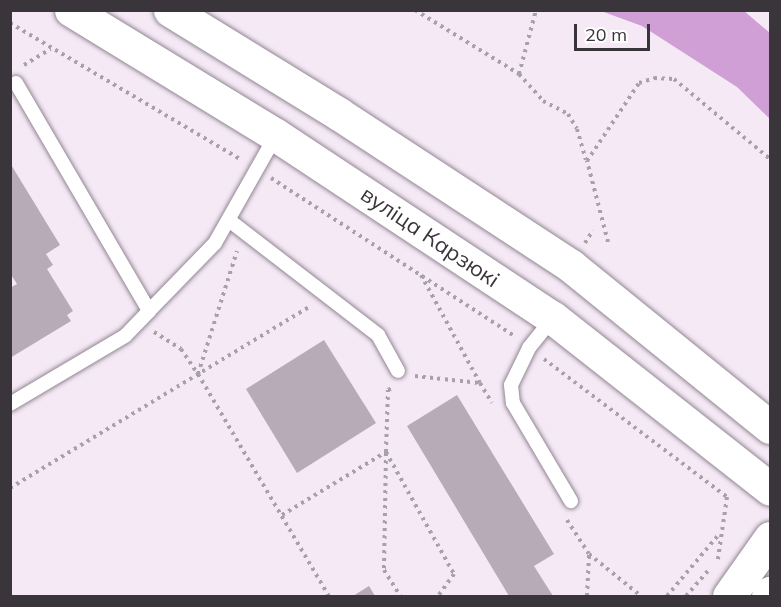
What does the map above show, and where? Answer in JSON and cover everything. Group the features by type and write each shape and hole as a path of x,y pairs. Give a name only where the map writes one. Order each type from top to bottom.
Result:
{"street":[{"name":"вуліца Карзюкі","path":"71,10 276,135 553,318 771,489"},
{"path":"170,10 339,114 571,266 771,428"},
{"path":"729,597 771,538"}],"lane":[{"path":"16,83 149,311"},
{"path":"10,404 125,336 138,323 215,243 230,221 276,135"},
{"path":"230,221 378,335 401,378"},
{"path":"553,318 530,348 511,385 513,404 571,501"}],"path":[{"path":"415,10 519,74 543,101 568,114 577,129 608,242"},
{"path":"519,74 536,10"},
{"path":"10,23 257,169 420,274 530,348 727,497 718,559 686,597"},
{"path":"21,67 51,49"},
{"path":"586,161 639,83 654,78 674,79 771,159"},
{"path":"230,250 237,251 246,258"},
{"path":"198,374 237,251"},
{"path":"420,274 499,414"},
{"path":"302,298 321,312"},
{"path":"10,488 312,305"},
{"path":"138,323 181,349 329,597"},
{"path":"152,331 159,323"},
{"path":"388,390 401,378 418,375 480,383"},
{"path":"382,380 388,390 384,570 400,597"},
{"path":"282,515 386,452"},
{"path":"386,452 454,574 438,597"},
{"path":"563,514 589,554 641,597"},
{"path":"667,597 722,531"},
{"path":"587,597 589,554"}],"shaded area":[{"path":"601,11 744,11 770,33 770,119 737,87 642,26"}],"building":[{"path":"10,163 60,245 46,254 53,265 47,269 73,311 67,315 71,321 10,358 10,288 17,284 10,273"},
{"path":"324,340 376,423 297,473 246,389"},
{"path":"457,395 554,554 534,566 553,596 509,596 407,426"},
{"path":"369,586 375,596 353,596"}]}
